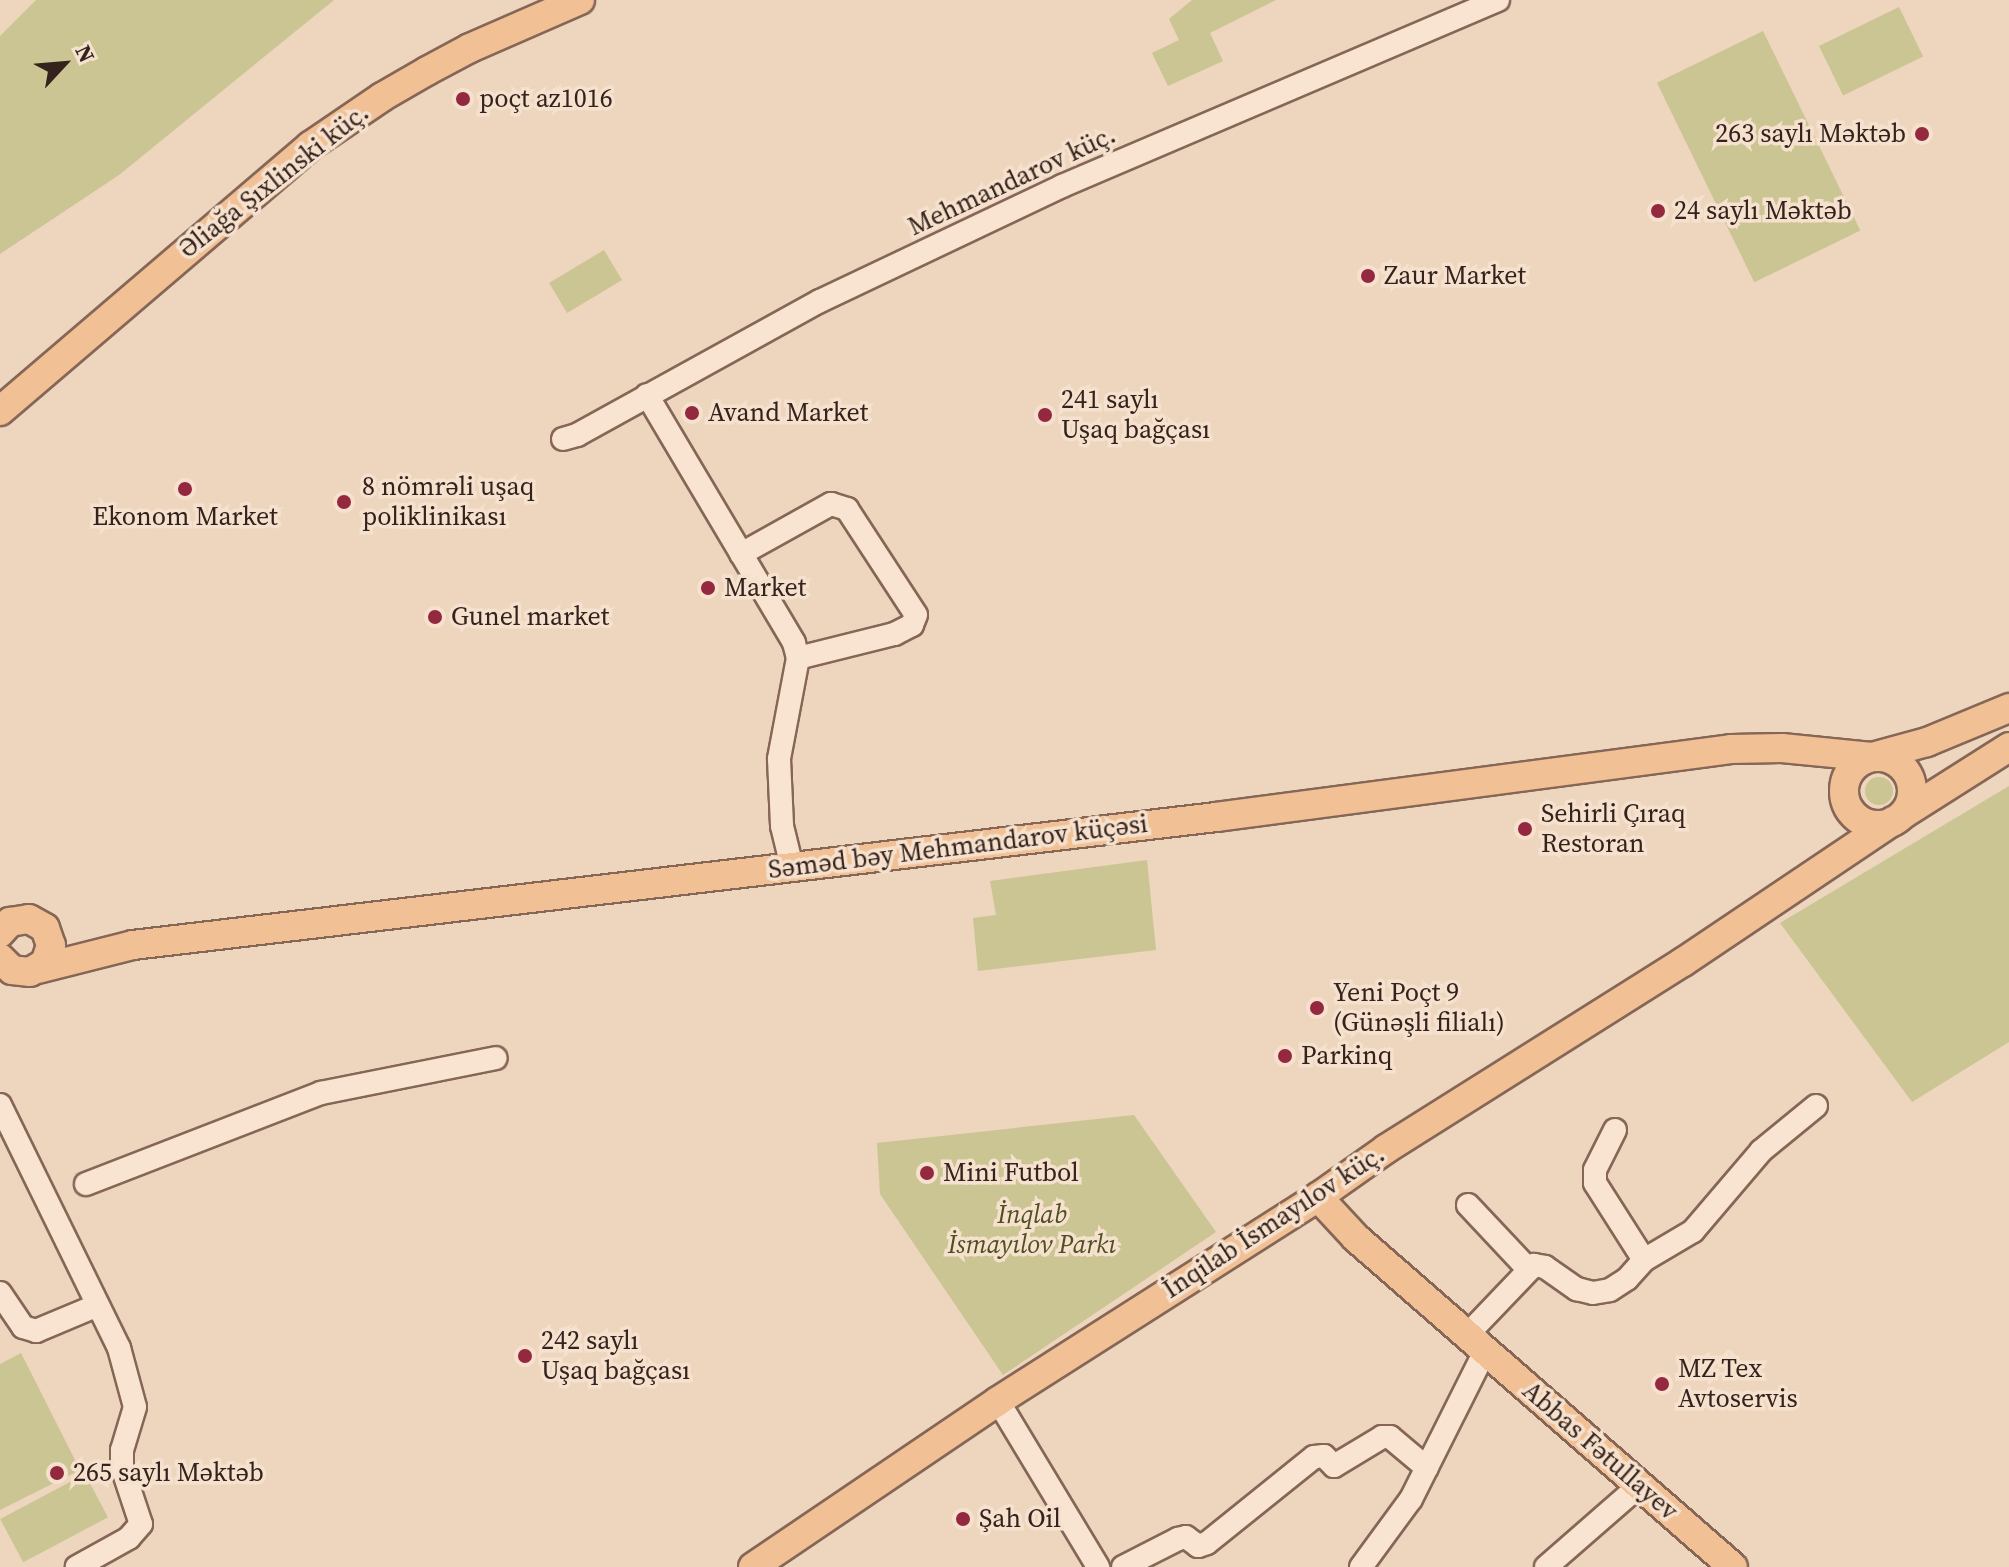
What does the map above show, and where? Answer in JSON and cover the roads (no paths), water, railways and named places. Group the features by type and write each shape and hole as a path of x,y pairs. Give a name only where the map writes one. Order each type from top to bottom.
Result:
{"main road":[{"name":"Əliağa Şıxlinski küç.","path":"0,411 251,193 310,146 427,71 580,0"},
{"path":"1800,885 1839,836 1846,802 1846,778 1861,761 1927,742 2009,708"},
{"path":"1782,748 1825,772 1860,820 1871,824 1898,818 2009,747"},
{"name":"Səməd bəy Mehmandarov küçəsi","path":"133,945 1216,817 1731,749 1782,748 1872,757"},
{"path":"1872,757 1893,760 1909,775 1912,796 1898,818"},
{"name":"İnqilab İsmayılov küç.","path":"753,1567 998,1401 1800,885 1898,818"},
{"path":"0,904 78,940 133,945"},
{"path":"0,933 10,922 37,923 49,936 49,955 34,971 12,970 0,958"},
{"path":"0,984 34,971 133,945"},
{"name":"Abbas Fətullayev","path":"1318,1197 1356,1238 1733,1567"}],"street":[{"name":"Mehmandarov küç.","path":"563,439 577,435 820,301 1062,186 1498,0"},
{"path":"647,395 794,643 798,658 779,759 782,826 792,867"},
{"path":"741,554 831,504 847,509 916,615 912,625 894,634 798,658"},
{"path":"86,1184 321,1093 496,1058"},
{"path":"1361,1567 1411,1499 1427,1468 1476,1343 1528,1269 1534,1265 1545,1267 1577,1289 1593,1293 1610,1290 1627,1279 1644,1260 1693,1231 1761,1151 1816,1106"},
{"path":"1,1113 119,1348 135,1407 122,1450 122,1467 141,1524 129,1538 77,1567"},
{"path":"1615,1130 1595,1170 1595,1183 1644,1260"},
{"path":"1468,1205 1528,1269"},
{"path":"0,1293 23,1327 36,1331 98,1305"},
{"path":"998,1401 1098,1567"},
{"path":"1123,1567 1178,1539 1186,1537 1198,1546 1207,1543 1314,1457 1324,1456 1334,1466 1382,1437 1390,1437 1427,1468"},
{"path":"1546,1567 1640,1485"}],"place":[{"name":"poçt az1016","path":"463,99"},
{"name":"263 saylı Məktəb","path":"1922,134"},
{"name":"24 saylı Məktəb","path":"1658,211"},
{"name":"Zaur Market","path":"1368,276"},
{"name":"Avand Market","path":"692,413"},
{"name":"241 saylı Uşaq bağçası","path":"1045,415"},
{"name":"Ekonom Market","path":"185,489"},
{"name":"8 nömrəli uşaq poliklinikası","path":"344,502"},
{"name":"Market","path":"708,588"},
{"name":"Gunel market","path":"435,617"},
{"name":"Sehirli Çıraq Restoran","path":"1525,829"},
{"name":"Yeni Poçt 9 (Günəşli filialı)","path":"1317,1008"},
{"name":"Parkinq","path":"1285,1056"},
{"name":"Mini Futbol","path":"927,1173"},
{"name":"242 saylı Uşaq bağçası","path":"525,1356"},
{"name":"MZ Tex Avtoservis","path":"1662,1384"},
{"name":"265 saylı Məktəb","path":"57,1473"},
{"name":"Şah Oil","path":"963,1519"}],"park label":[{"name":"İnqlab İsmayılov Parkı","path":"1032,1230"}]}
